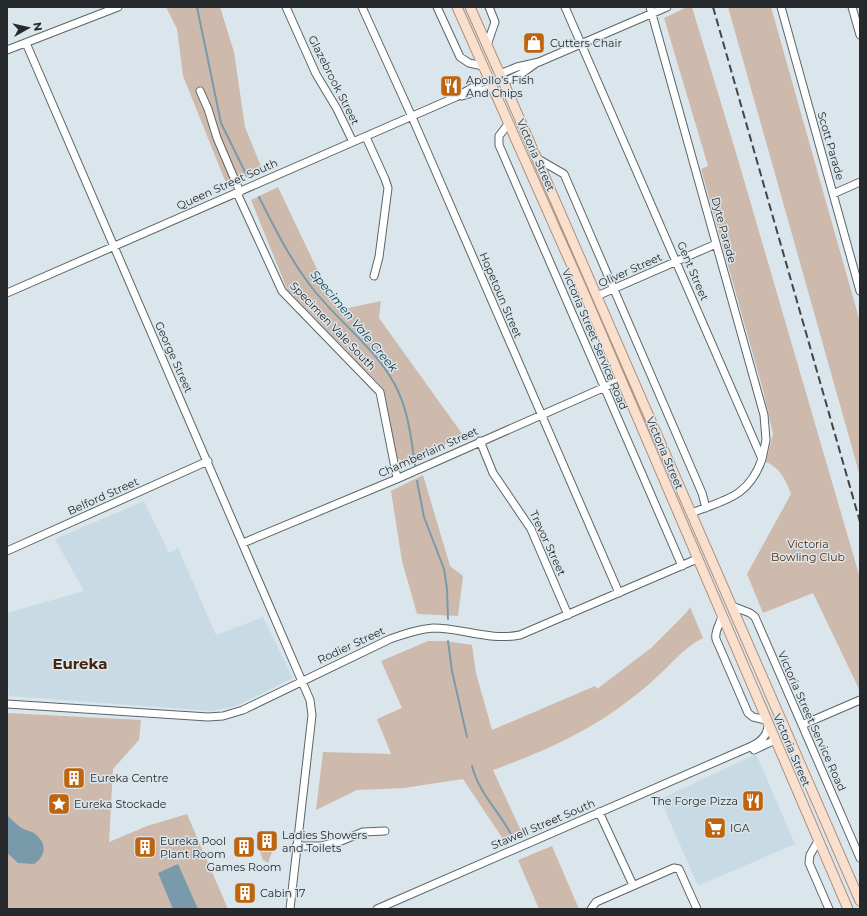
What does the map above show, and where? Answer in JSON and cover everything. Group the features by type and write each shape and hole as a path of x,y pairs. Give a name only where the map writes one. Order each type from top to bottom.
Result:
{"main road":[{"name":"Victoria Street","path":"457,7 621,380 848,909"},
{"name":"Victoria Street","path":"470,7 538,159 860,901"},
{"name":"Queen Street South","path":"491,82 502,78"},
{"path":"697,559 709,554"},
{"path":"775,740 783,724"}],"street":[{"path":"7,50 118,7"},
{"name":"Glazebrook Street","path":"286,7 316,74 337,109 353,142"},
{"name":"Hopetoun Street","path":"362,7 412,117 619,593"},
{"path":"437,7 460,57 469,63 484,66"},
{"path":"487,45 495,22 489,7"},
{"name":"Gent Street","path":"565,7 762,459"},
{"path":"502,78 521,74 539,62 582,44 651,10 666,7"},
{"name":"Scott Parade","path":"780,7 860,291"},
{"path":"852,7 860,35"},
{"name":"Dyte Parade","path":"651,10 764,415 766,440 762,459"},
{"name":"George Street","path":"26,43 310,700 312,716 290,909"},
{"name":"Queen Street South","path":"7,293 491,82"},
{"name":"Specimen Vale South","path":"200,91 239,192 282,291 380,392 397,478"},
{"name":"Victoria Street Service Road","path":"509,123 499,136 499,145 682,566"},
{"name":"Glazebrook Street","path":"366,136 388,188 379,257 374,276"},
{"path":"538,159 564,174 702,494 706,508"},
{"path":"833,194 860,182"},
{"name":"Oliver Street","path":"597,296 716,244"},
{"name":"Chamberlain Street","path":"243,544 621,380"},
{"name":"Trevor Street","path":"480,441 493,473 531,529 568,615"},
{"path":"691,513 734,496 746,488 755,476 762,459"},
{"name":"Belford Street","path":"7,551 208,462"},
{"name":"Rodier Street","path":"7,704 216,717 243,710 390,639 417,630 439,629 511,637 527,633 697,559"},
{"name":"Victoria Street Service Road","path":"732,606 750,613 755,617 860,858"},
{"path":"722,615 721,622 715,633 719,646 748,713 753,717 767,723"},
{"path":"802,725 860,700"},
{"name":"Stawell Street South","path":"377,909 758,743 767,732 767,723"},
{"name":"Stawell Street South","path":"717,761 743,754 775,740"},
{"path":"599,812 633,885"},
{"path":"296,846 327,845 363,832 385,831"},
{"path":"818,841 810,855 809,863 829,909"},
{"path":"591,909 596,902 674,868 679,869 697,909"}],"shaded area":[{"path":"144,501 169,553 178,548 216,635 263,617 293,678 236,706 212,711 9,696 7,678 7,613 84,591 55,539"},
{"path":"756,754 795,844 698,886 660,799"}],"green space":[{"path":"166,7 220,7 234,52 245,127 262,169 226,183 183,76 177,29"},
{"name":"Victoria Bowling Club","path":"687,7 692,7 860,578 859,689 813,593 763,613 747,574 791,494 779,471 766,462 773,434 763,390 701,169 708,166 664,18"},
{"path":"728,7 771,7 860,322 860,476"},
{"path":"278,187 326,288 339,310 381,301 379,318 463,435 410,464 396,458 384,389 287,289 251,200"},
{"path":"423,475 450,566 463,576 458,616 417,614 402,561 391,491"},
{"path":"690,607 703,638 686,649 657,677 632,698 613,712 564,741 493,770 522,833 505,842 463,779 404,788 357,790 316,810 323,752 391,754 377,719 402,708 381,661 428,641 446,641 472,645 476,673 492,730 595,686 597,689 651,648 687,612"},
{"name":"Eureka Stockade","path":"7,713 141,720 139,740 113,769 109,842 147,826 187,814 228,909 7,909"},
{"path":"552,846 579,909 539,909 518,860"},
{"path":"259,849 272,852 268,863 263,860"}],"water":[{"path":"7,815 24,829 34,833 41,841 44,849 43,853 34,864 18,863 7,853"},
{"path":"178,864 198,909 173,909 158,873"}],"waterway":[{"name":"Specimen Vale Creek","path":"197,7 221,123 247,176"},
{"name":"Specimen Vale Creek","path":"259,197 284,244 305,278 323,301 366,346 386,370 394,383 403,402 406,413 415,465"},
{"name":"Specimen Vale Creek","path":"417,481 424,517 444,569 447,589 448,619"},
{"name":"Specimen Vale Creek","path":"448,641 452,671 467,737"},
{"name":"Specimen Vale Creek","path":"472,766 480,786 513,838"}],"railway":[{"path":"713,7 860,522"}],"place":[{"name":"Cutters Chair","path":"534,43"},
{"name":"Apollo’s Fish And Chips","path":"451,86"},
{"name":"Eureka Centre","path":"74,778"},
{"name":"The Forge Pizza","path":"753,801"},
{"name":"Eureka Stockade","path":"59,804"},
{"name":"IGA","path":"715,828"},
{"name":"Ladies Showers and Toilets","path":"267,841"},
{"name":"Eureka Pool Plant Room","path":"145,847"},
{"name":"Games Room","path":"244,847"},
{"name":"Cabin 17","path":"245,893"}],"district":[{"name":"Eureka","path":"80,664"}]}
